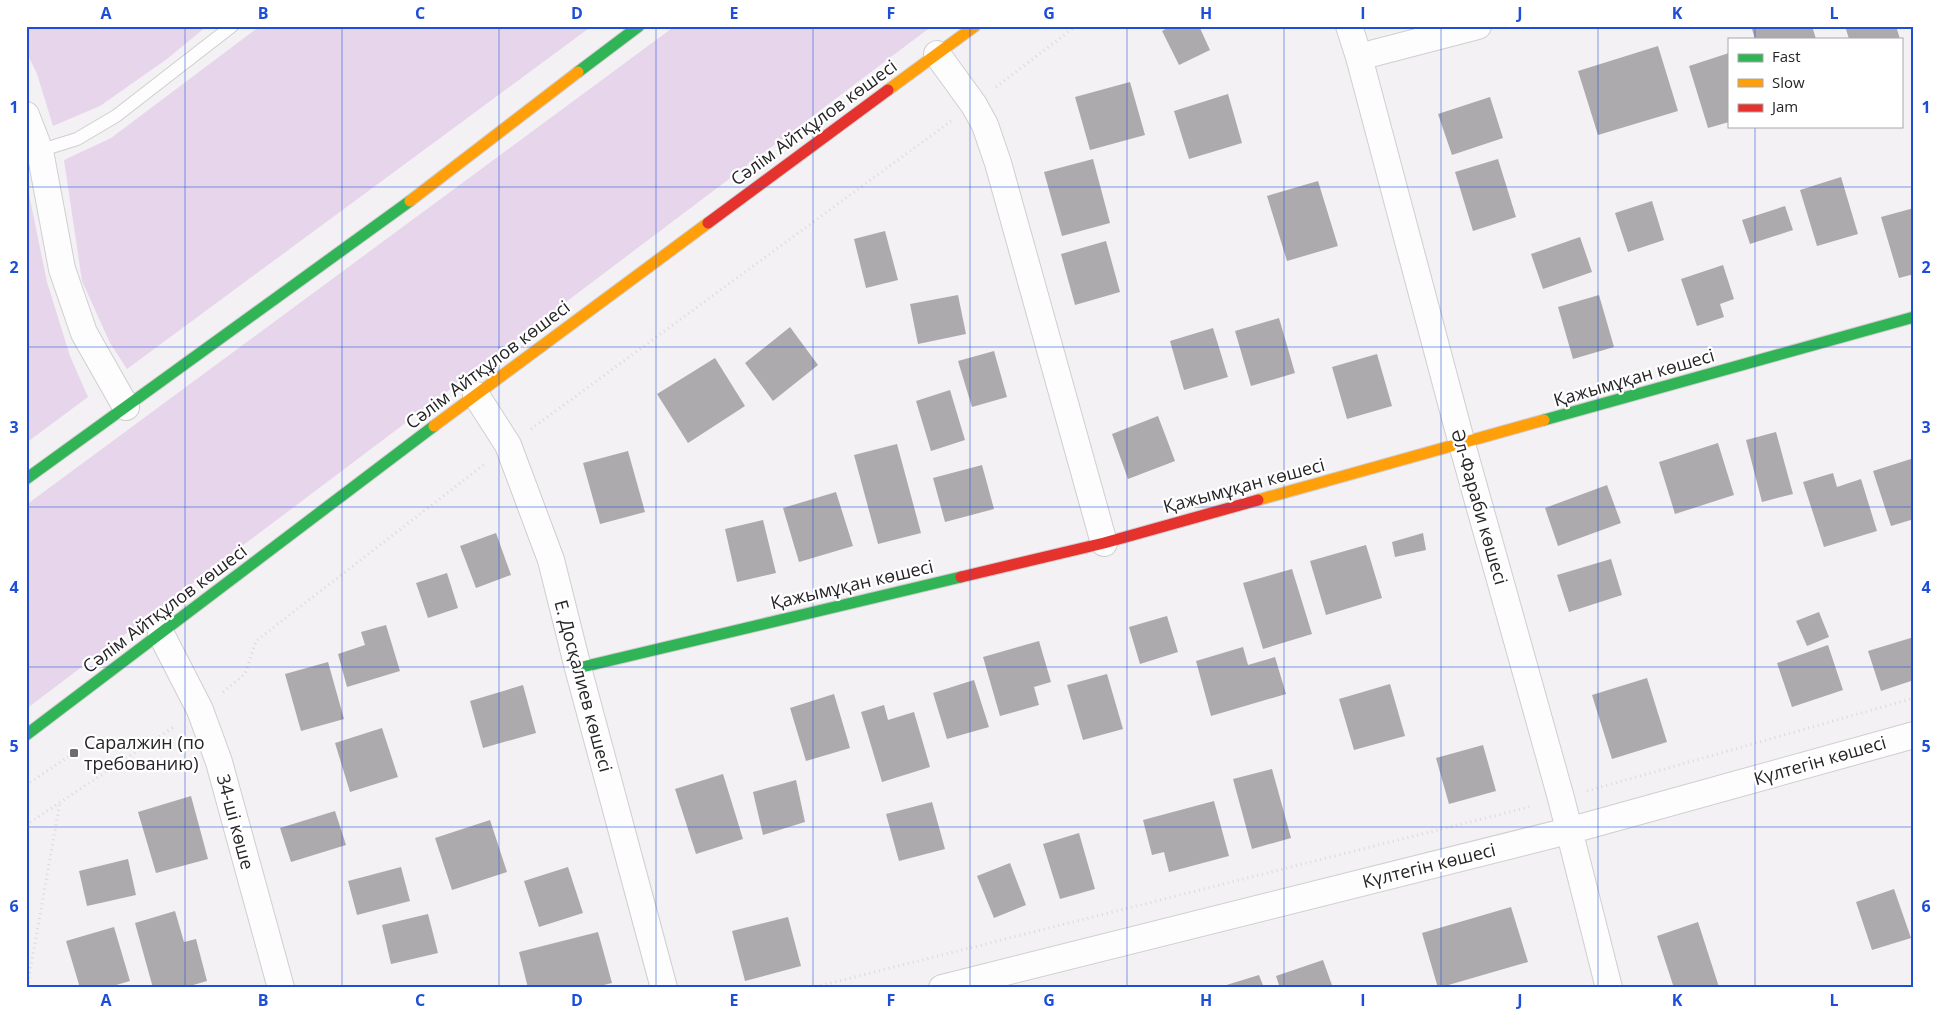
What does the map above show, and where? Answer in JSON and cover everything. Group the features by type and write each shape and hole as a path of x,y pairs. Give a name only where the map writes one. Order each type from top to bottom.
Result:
{"main road":[{"path":"26,479 393,214 639,26"},
{"name":"Сәлім Айтқұлов көшесі","path":"26,735 476,395 974,26"},
{"name":"Қажымұқан көшесі","path":"578,668 1104,543 1914,317"}],"street":[{"name":"Әл-Фараби көшесі","path":"1349,26 1462,444 1561,798 1609,988"},
{"path":"1359,58 1478,26"},
{"path":"937,54 974,104 985,125 998,163 1104,543"},
{"path":"26,116 33,153 62,269 84,333 126,407"},
{"name":"Е. Досқалиев көшесі","path":"476,395 508,445 551,560 664,988"},
{"name":"34-ші көше","path":"161,634 200,710 219,762 281,988"},
{"name":"Күлтегін көшесі","path":"942,988 1568,831 1914,735"}],"lane":[{"path":"33,153 77,139 116,116 232,26"}],"path":[{"path":"27,824 200,710 245,674 256,641 508,445 974,104 1076,26"},
{"path":"812,988 1561,798 1914,698"},
{"path":"26,785 74,753"},
{"path":"27,988 60,802"}],"shaded area":[{"path":"26,26 207,26 167,59 100,106 53,126 37,74 26,51"},
{"path":"260,26 592,26 127,369 110,343 82,281 64,160 111,138"},
{"path":"675,26 932,26 26,709 26,505"},
{"path":"26,180 47,282 70,356 88,397 26,443"}],"building":[{"path":"1171,26 1199,26 1210,50 1179,65 1162,31"},
{"path":"1751,26 1812,26 1816,38 1755,38"},
{"path":"1845,26 1896,26 1900,38 1849,38"},
{"path":"1658,46 1678,111 1598,135 1578,71"},
{"path":"1728,53 1728,122 1708,128 1689,66"},
{"path":"1130,82 1145,135 1090,150 1075,97"},
{"path":"1228,94 1242,143 1189,159 1174,111"},
{"path":"1490,97 1503,138 1452,155 1438,114"},
{"path":"1093,159 1110,223 1062,236 1044,172"},
{"path":"1498,159 1516,217 1473,231 1455,172"},
{"path":"1841,177 1858,234 1817,246 1800,190"},
{"path":"1318,181 1338,246 1287,261 1267,196"},
{"path":"1652,201 1664,240 1628,252 1615,213"},
{"path":"1785,206 1793,230 1750,244 1742,220"},
{"path":"1914,208 1914,274 1899,278 1881,217"},
{"path":"885,231 898,280 866,288 854,239"},
{"path":"1580,237 1592,272 1543,289 1531,254"},
{"path":"1106,241 1120,292 1075,305 1061,254"},
{"path":"1723,265 1734,299 1720,304 1724,317 1697,326 1681,279"},
{"path":"958,295 966,334 918,344 910,304"},
{"path":"1599,295 1614,347 1573,359 1558,307"},
{"path":"1279,318 1295,373 1251,386 1235,331"},
{"path":"790,327 818,365 773,401 745,363"},
{"path":"1213,328 1228,377 1184,390 1170,341"},
{"path":"994,351 1007,397 972,407 958,361"},
{"path":"1377,354 1392,406 1347,419 1332,367"},
{"path":"715,358 745,406 688,443 657,394"},
{"path":"950,390 965,440 931,451 916,401"},
{"path":"1158,416 1175,461 1128,479 1112,434"},
{"path":"1776,432 1793,494 1762,502 1746,440"},
{"path":"1718,443 1734,495 1675,514 1659,462"},
{"path":"897,444 921,533 878,544 854,455"},
{"path":"628,451 645,512 600,524 583,463"},
{"path":"1914,458 1914,519 1891,526 1873,471"},
{"path":"982,465 994,509 945,522 933,478"},
{"path":"1833,473 1837,487 1861,479 1877,531 1824,547 1803,482"},
{"path":"1607,485 1621,523 1558,546 1545,508"},
{"path":"836,492 853,546 799,562 783,508"},
{"path":"763,520 776,573 737,582 725,529"},
{"path":"496,533 511,575 476,588 460,546"},
{"path":"1423,533 1426,550 1395,557 1392,542"},
{"path":"1366,545 1382,598 1326,615 1310,561"},
{"path":"1611,559 1622,595 1569,612 1557,575"},
{"path":"1292,569 1312,634 1263,649 1243,583"},
{"path":"447,573 458,608 428,618 416,583"},
{"path":"1819,612 1829,637 1807,646 1796,621"},
{"path":"1167,616 1178,652 1140,664 1129,627"},
{"path":"386,625 400,671 347,687 338,654 365,645 361,632"},
{"path":"1914,637 1914,680 1881,691 1868,651"},
{"path":"1039,641 1051,682 1034,687 1039,705 1000,716 983,657"},
{"path":"1828,645 1843,690 1792,707 1777,663"},
{"path":"1243,647 1248,665 1275,657 1286,694 1211,716 1196,661"},
{"path":"328,662 344,719 301,731 285,674"},
{"path":"1107,674 1123,729 1083,740 1067,685"},
{"path":"1647,678 1667,742 1612,759 1592,695"},
{"path":"974,680 989,727 947,739 933,693"},
{"path":"1390,684 1405,736 1354,750 1339,699"},
{"path":"523,685 536,733 483,748 470,701"},
{"path":"834,694 850,748 806,761 790,708"},
{"path":"884,705 888,720 914,712 930,767 882,782 861,712"},
{"path":"382,728 398,777 350,792 335,743"},
{"path":"1483,745 1496,791 1449,804 1436,758"},
{"path":"1272,769 1291,838 1252,849 1233,779"},
{"path":"723,774 743,839 696,854 675,789"},
{"path":"796,780 805,822 763,835 753,792"},
{"path":"191,796 208,859 156,873 138,812"},
{"path":"1214,801 1229,856 1169,872 1164,852 1152,855 1143,820"},
{"path":"932,802 945,849 899,861 886,814"},
{"path":"335,811 346,845 291,862 280,828"},
{"path":"490,820 507,872 452,890 435,838"},
{"path":"1079,833 1095,889 1060,899 1043,844"},
{"path":"128,859 136,895 87,906 79,871"},
{"path":"1010,863 1026,905 994,918 977,876"},
{"path":"401,867 410,901 357,915 348,881"},
{"path":"568,867 583,913 539,927 524,881"},
{"path":"1894,889 1911,938 1872,950 1856,902"},
{"path":"1511,907 1528,962 1438,988 1422,933"},
{"path":"175,911 184,942 196,939 207,981 183,988 153,988 135,923"},
{"path":"428,914 438,953 391,964 382,925"},
{"path":"788,917 801,966 745,981 732,931"},
{"path":"1698,922 1719,987 1674,988 1657,936"},
{"path":"114,927 130,981 106,988 80,988 66,941"},
{"path":"598,932 612,983 592,988 528,988 519,952"},
{"path":"1323,960 1333,988 1280,988 1276,976"},
{"path":"1259,975 1264,988 1220,988 1220,987"}],"traffic: fast":[{"path":"578,72 639,26"},
{"path":"26,479 410,201"},
{"path":"1544,420 1914,317"},
{"path":"26,735 434,426"},
{"path":"578,668 961,577"}],"traffic: slow":[{"path":"888,90 975,26"},
{"path":"410,201 578,72"},
{"path":"434,426 708,223"},
{"path":"1258,500 1544,420"}],"traffic: jam":[{"path":"708,223 888,90"},
{"path":"961,577 1104,543 1258,500"}],"place":[{"name":"Саралжин (по требованию)","path":"74,753"}]}
